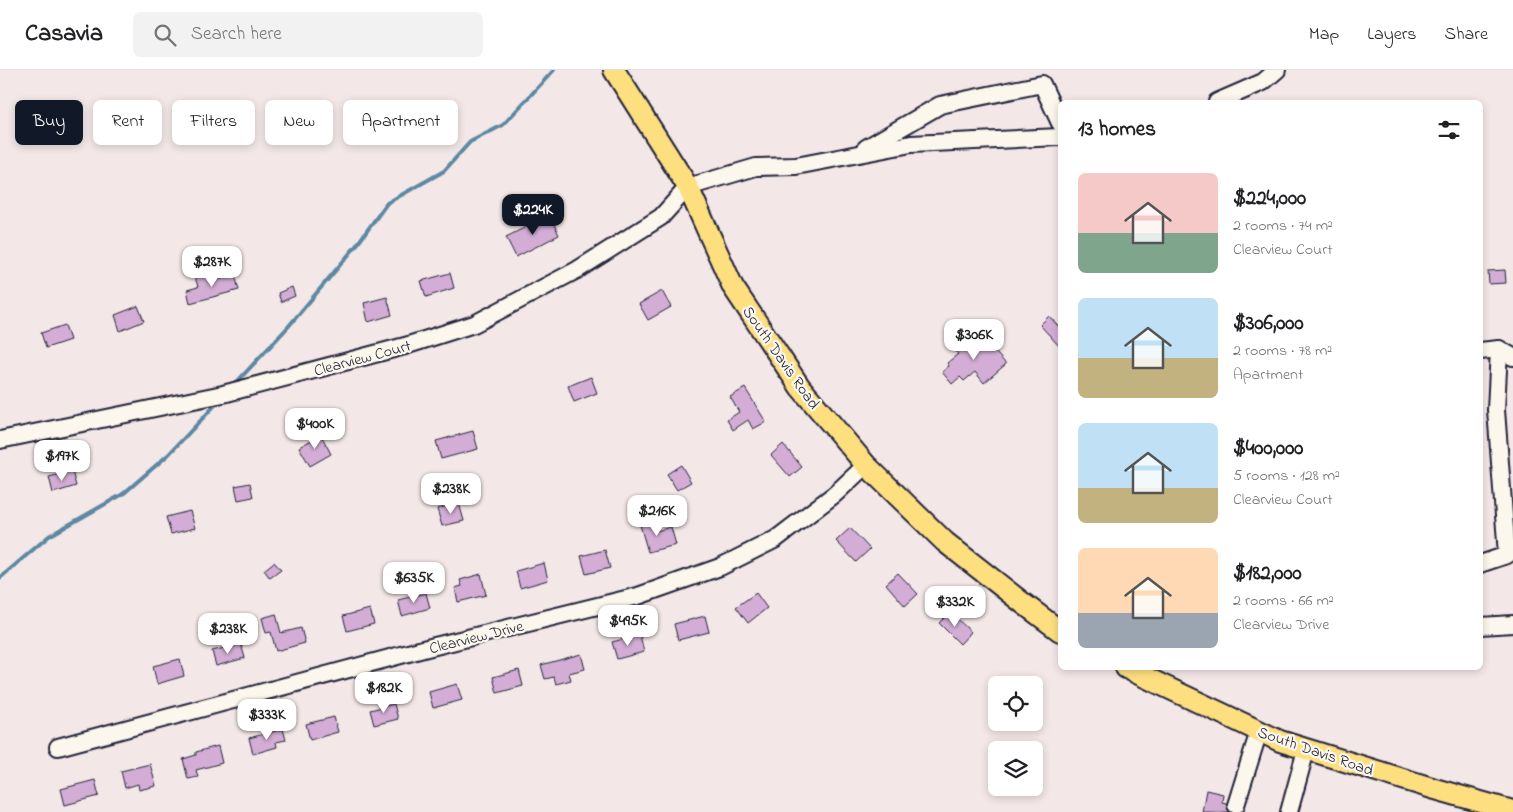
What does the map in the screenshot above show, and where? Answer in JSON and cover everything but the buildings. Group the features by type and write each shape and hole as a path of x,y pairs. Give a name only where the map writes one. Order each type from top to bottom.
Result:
{"main road":[{"name":"South Davis Road","path":"614,70 688,187 733,287 800,387 866,465 945,542 1058,629"},
{"name":"South Davis Road","path":"1130,670 1280,741 1435,790 1513,811"}],"street":[{"path":"1220,100 1261,76 1277,70"},
{"path":"856,154 940,105 1042,84 1058,119"},
{"path":"688,187 756,167 796,166 911,144 1058,137"},
{"name":"Clearview Court","path":"0,440 223,394 405,346 474,324 577,270 661,216 688,187"},
{"path":"1483,563 1507,555 1496,410 1498,349"},
{"path":"1483,351 1498,349 1513,357"},
{"name":"Clearview Drive","path":"58,748 417,650 638,596 702,574 776,539 834,494 866,465"},
{"path":"1483,626 1513,624"},
{"path":"1236,805 1259,731"},
{"path":"1289,812 1306,750"}],"waterway":[{"path":"234,385 288,327 356,246 387,203 444,171 470,142 503,125 554,70"},
{"path":"0,578 49,536 123,494 168,455 219,401"}]}
